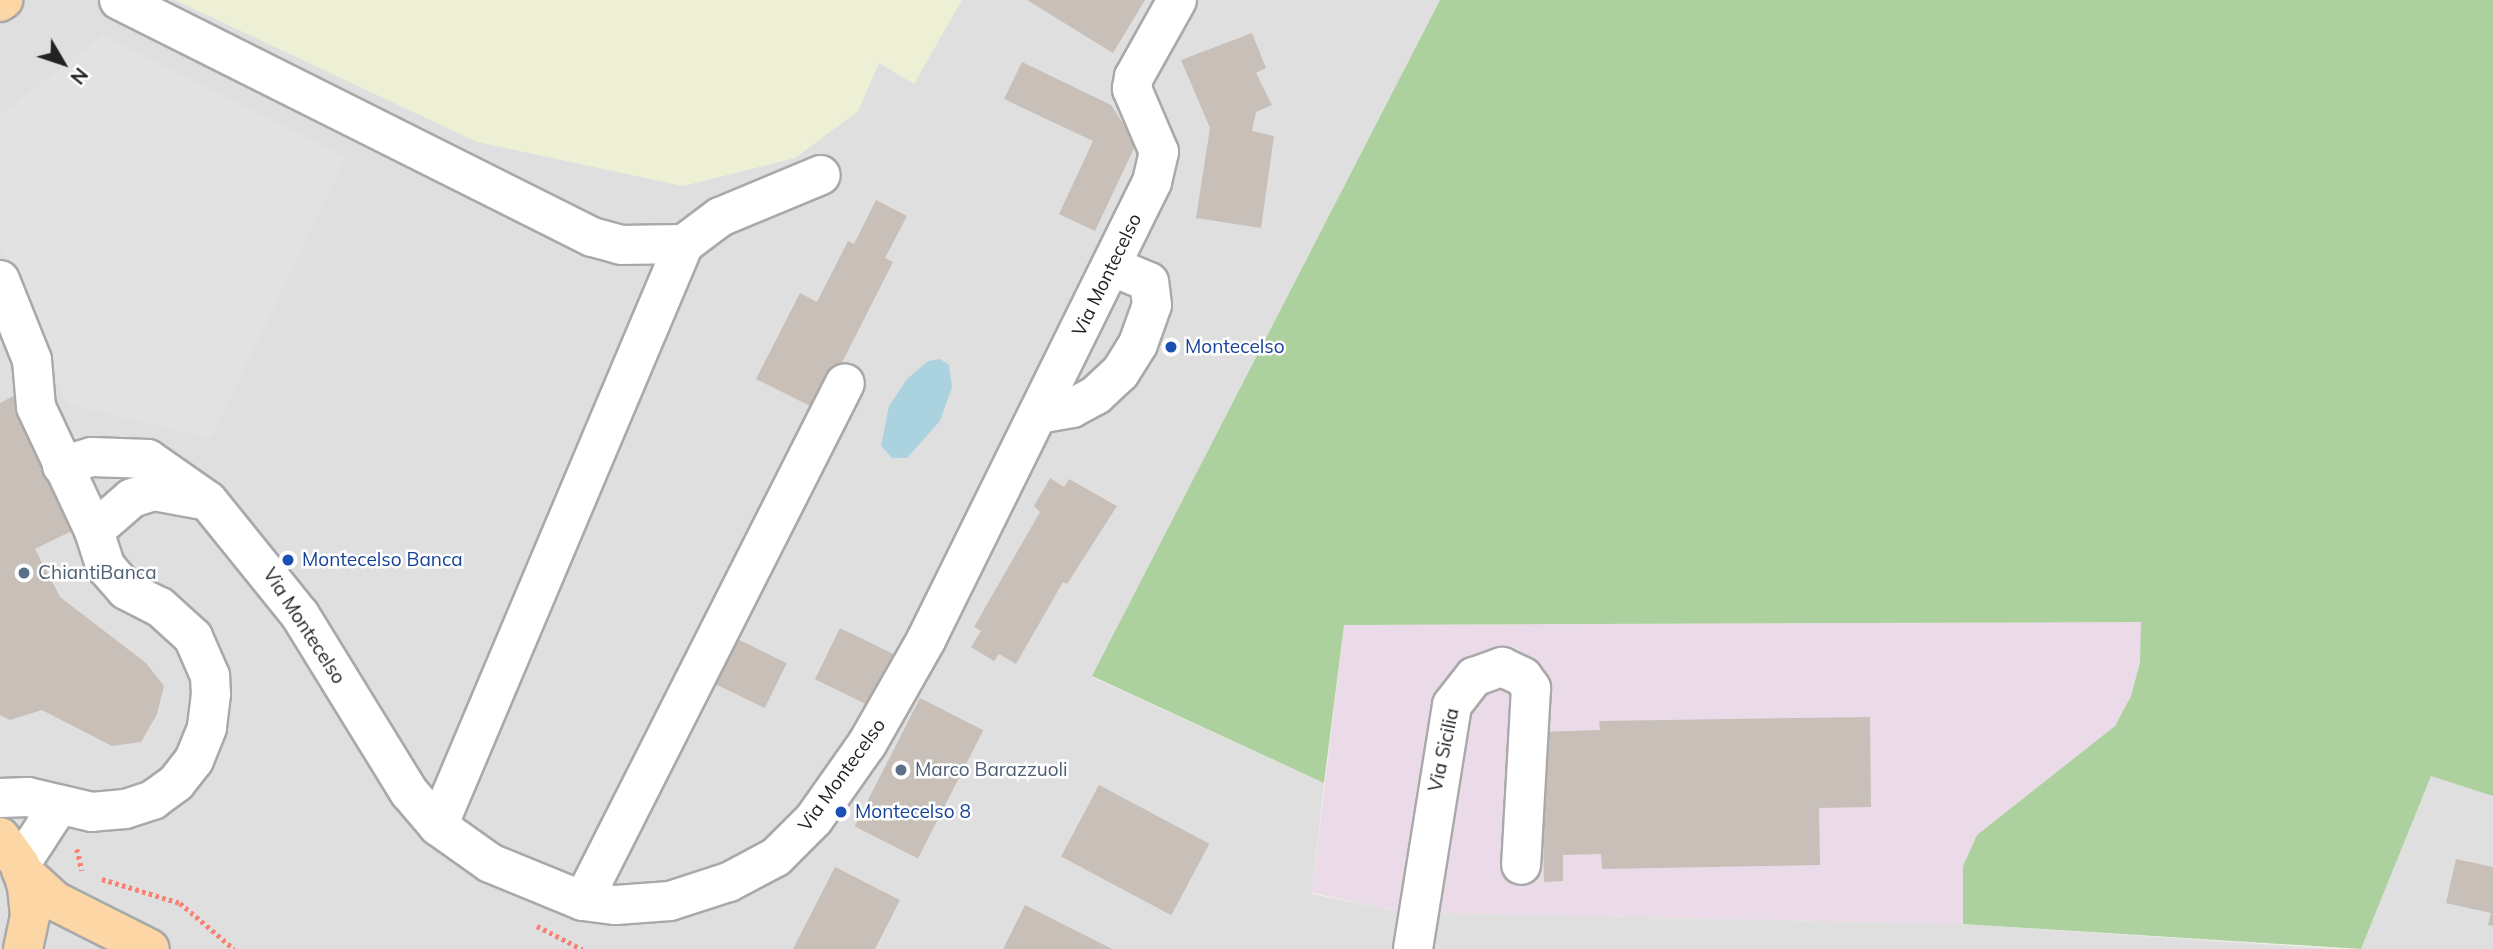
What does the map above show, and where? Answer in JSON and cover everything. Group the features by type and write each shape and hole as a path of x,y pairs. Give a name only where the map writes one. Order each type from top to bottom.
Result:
{"main road":[{"path":"14,857 30,916 23,949"},
{"path":"14,857 55,901 150,949"}],"street":[{"path":"119,0 592,237 621,245 684,244"},
{"name":"Via Montecelso","path":"61,467 92,457 148,459 208,501 282,589 409,792 438,826 490,863 583,901 634,905 688,896 757,870 800,835 850,770 899,691 1111,266 1158,166 1154,131 1137,100 1134,77 1177,0"},
{"path":"438,826 684,244 720,217 821,176"},
{"path":"1038,414 1072,408 1096,395 1120,373 1138,344 1152,305 1149,282 1111,266"},
{"path":"0,280 32,360 36,407 61,467 94,531 111,576 170,614 193,637 210,676 210,711 194,760 176,783 153,800 68,821 14,857"},
{"path":"583,901 845,383"},
{"path":"94,531 132,498 154,491 208,501"},
{"name":"Via Sicilia","path":"1413,949 1434,794 1452,705 1474,677 1502,667 1523,677 1531,688 1521,865"},
{"path":"0,798 28,797 68,821"}],"path":[{"path":"68,821 77,862 91,876 180,903 234,949"}],"shaded area":[{"path":"0,0 1440,0 1092,677 1324,783 1312,894 1403,912 1963,924 2338,949 0,949"},
{"path":"103,35 346,157 211,438 67,404 0,248 0,115"},
{"path":"2142,622 2140,662 2131,696 2115,726 1977,836 1963,866 1963,924 1403,912 1312,893 1344,625"},
{"path":"2431,775 2493,796 2493,949 2361,949"}],"green space":[{"path":"175,0 962,0 914,84 879,63 858,111 795,158 683,186 477,142"},
{"path":"1440,0 2493,0 2493,796 2431,776 2361,949 1963,924 1963,866 1977,835 2115,726 2131,696 2140,662 2141,622 1344,625 1324,783 1092,676"}],"water":[{"path":"940,359 949,365 952,387 940,421 907,458 892,458 881,446 889,406 907,379 928,361"}],"building":[{"path":"1027,0 1145,0 1113,53"},
{"path":"1252,33 1266,68 1256,73 1272,105 1256,112 1252,131 1274,136 1261,228 1196,218 1210,128 1181,60"},
{"path":"1022,62 1111,105 1136,144 1095,231 1059,214 1093,141 1004,99"},
{"path":"876,200 907,216 885,258 893,262 818,410 756,379 800,293 817,302 848,241 854,244"},
{"name":"ChiantiBanca","path":"19,393 80,527 35,549 60,597 146,663 164,686 157,714 141,742 112,746 42,710 10,720 0,715 0,403"},
{"path":"1050,478 1064,487 1069,479 1117,506 1067,584 1063,582 1016,664 999,654 994,661 971,647 981,631 974,627 1040,512 1034,506"},
{"path":"840,628 898,656 873,707 815,679"},
{"path":"731,636 787,663 765,708 709,681"},
{"path":"920,698 983,730 918,859 855,826"},
{"path":"1870,717 1871,807 1819,808 1820,865 1602,869 1601,854 1563,855 1563,881 1544,882 1541,732 1600,730 1599,721"},
{"path":"1099,785 1209,844 1171,915 1061,857"},
{"path":"2456,859 2493,867 2493,926 2488,925 2491,913 2446,903"},
{"path":"835,867 900,900 875,949 793,949"},
{"path":"1025,905 1112,949 1003,949"}],"place":[{"name":"Montecelso","path":"1171,347"},
{"name":"Montecelso Banca","path":"288,560"},
{"name":"ChiantiBanca","path":"24,573"},
{"name":"Marco Barazzuoli","path":"901,770"},
{"name":"Montecelso 8","path":"841,812"}]}
